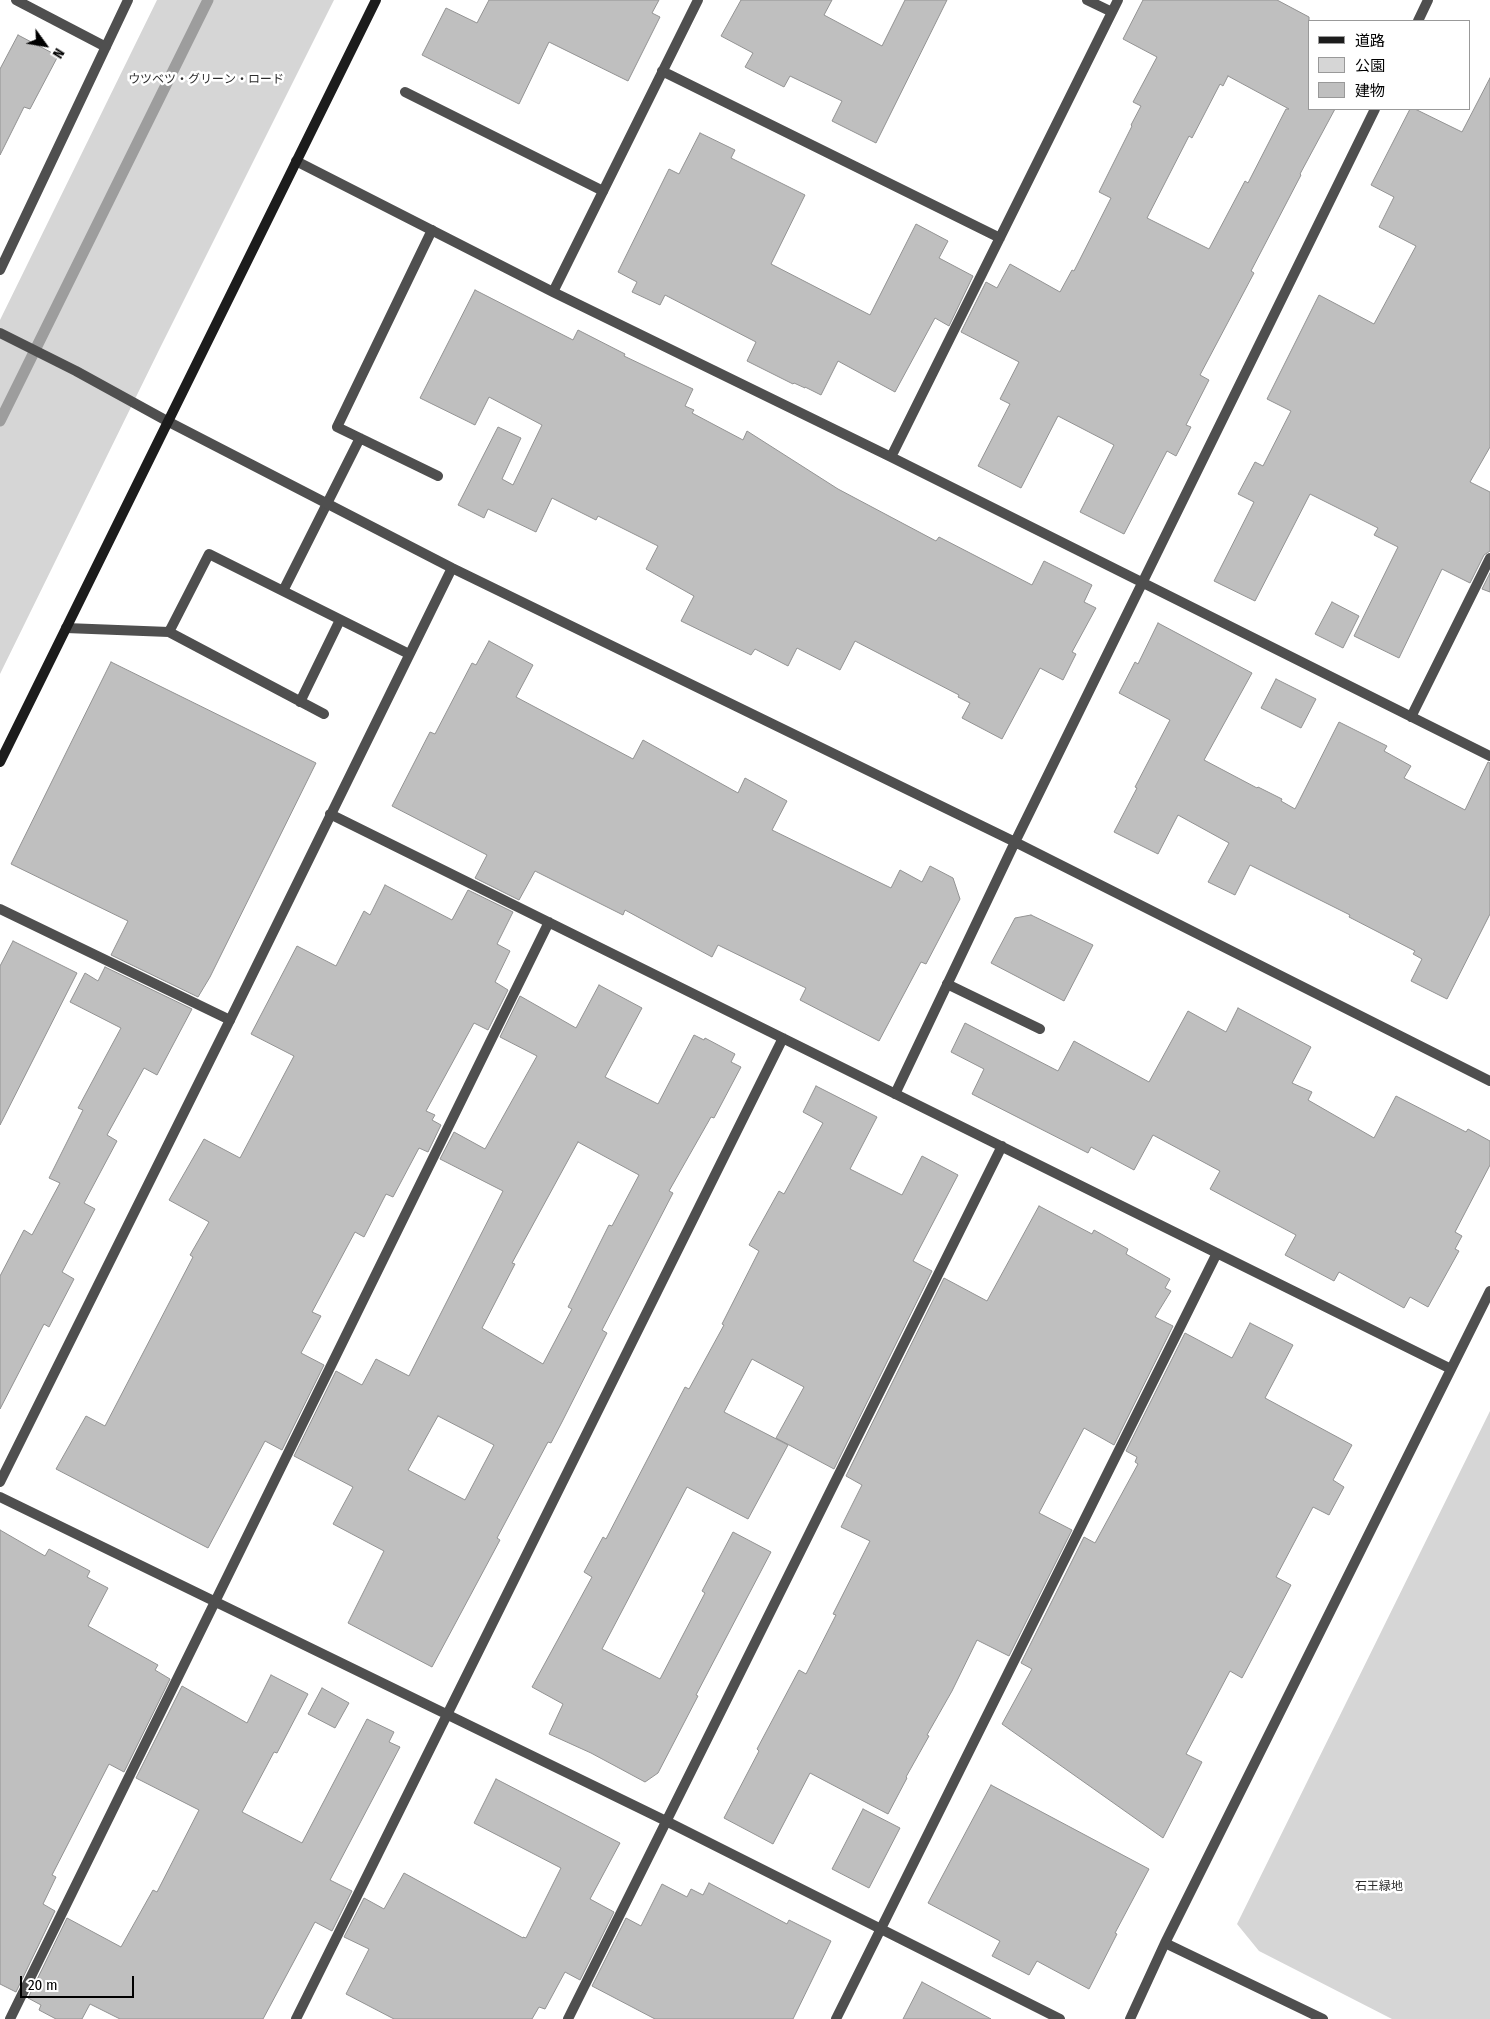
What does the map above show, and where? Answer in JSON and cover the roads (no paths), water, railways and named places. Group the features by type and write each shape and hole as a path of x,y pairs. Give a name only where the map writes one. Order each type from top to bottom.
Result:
{"street":[{"path":"16,0 106,47"},
{"path":"0,270 128,0"},
{"path":"0,762 376,0"},
{"path":"553,292 698,0"},
{"path":"1087,0 1112,12"},
{"path":"891,457 1118,0"},
{"path":"1418,20 1428,0"},
{"path":"662,71 1000,238"},
{"path":"405,92 603,191"},
{"path":"895,1094 1015,842 1375,110"},
{"path":"296,161 553,292 891,457 1490,756"},
{"path":"432,230 337,427 438,476"},
{"path":"0,333 452,568 1015,842 1490,1081"},
{"path":"283,591 360,438"},
{"path":"169,632 209,554 409,654"},
{"path":"1411,717 1490,558"},
{"path":"0,1482 452,568"},
{"path":"300,702 340,620"},
{"path":"66,628 169,632 324,714"},
{"path":"330,814 1451,1369"},
{"path":"0,909 230,1020"},
{"path":"10,2019 550,922"},
{"path":"947,984 1040,1029"},
{"path":"296,2019 783,1038"},
{"path":"568,2019 1002,1146"},
{"path":"836,2019 1217,1253"},
{"path":"1130,2019 1165,1943 1490,1291"},
{"path":"0,1496 666,1821 1060,2019"},
{"path":"1165,1943 1323,2019"}],"waterway":[{"path":"0,421 208,0"}],"park label":[{"name":"ウツベツ・グリーン・ロード","path":"206,80"},
{"name":"石王緑地","path":"1379,1887"}]}
